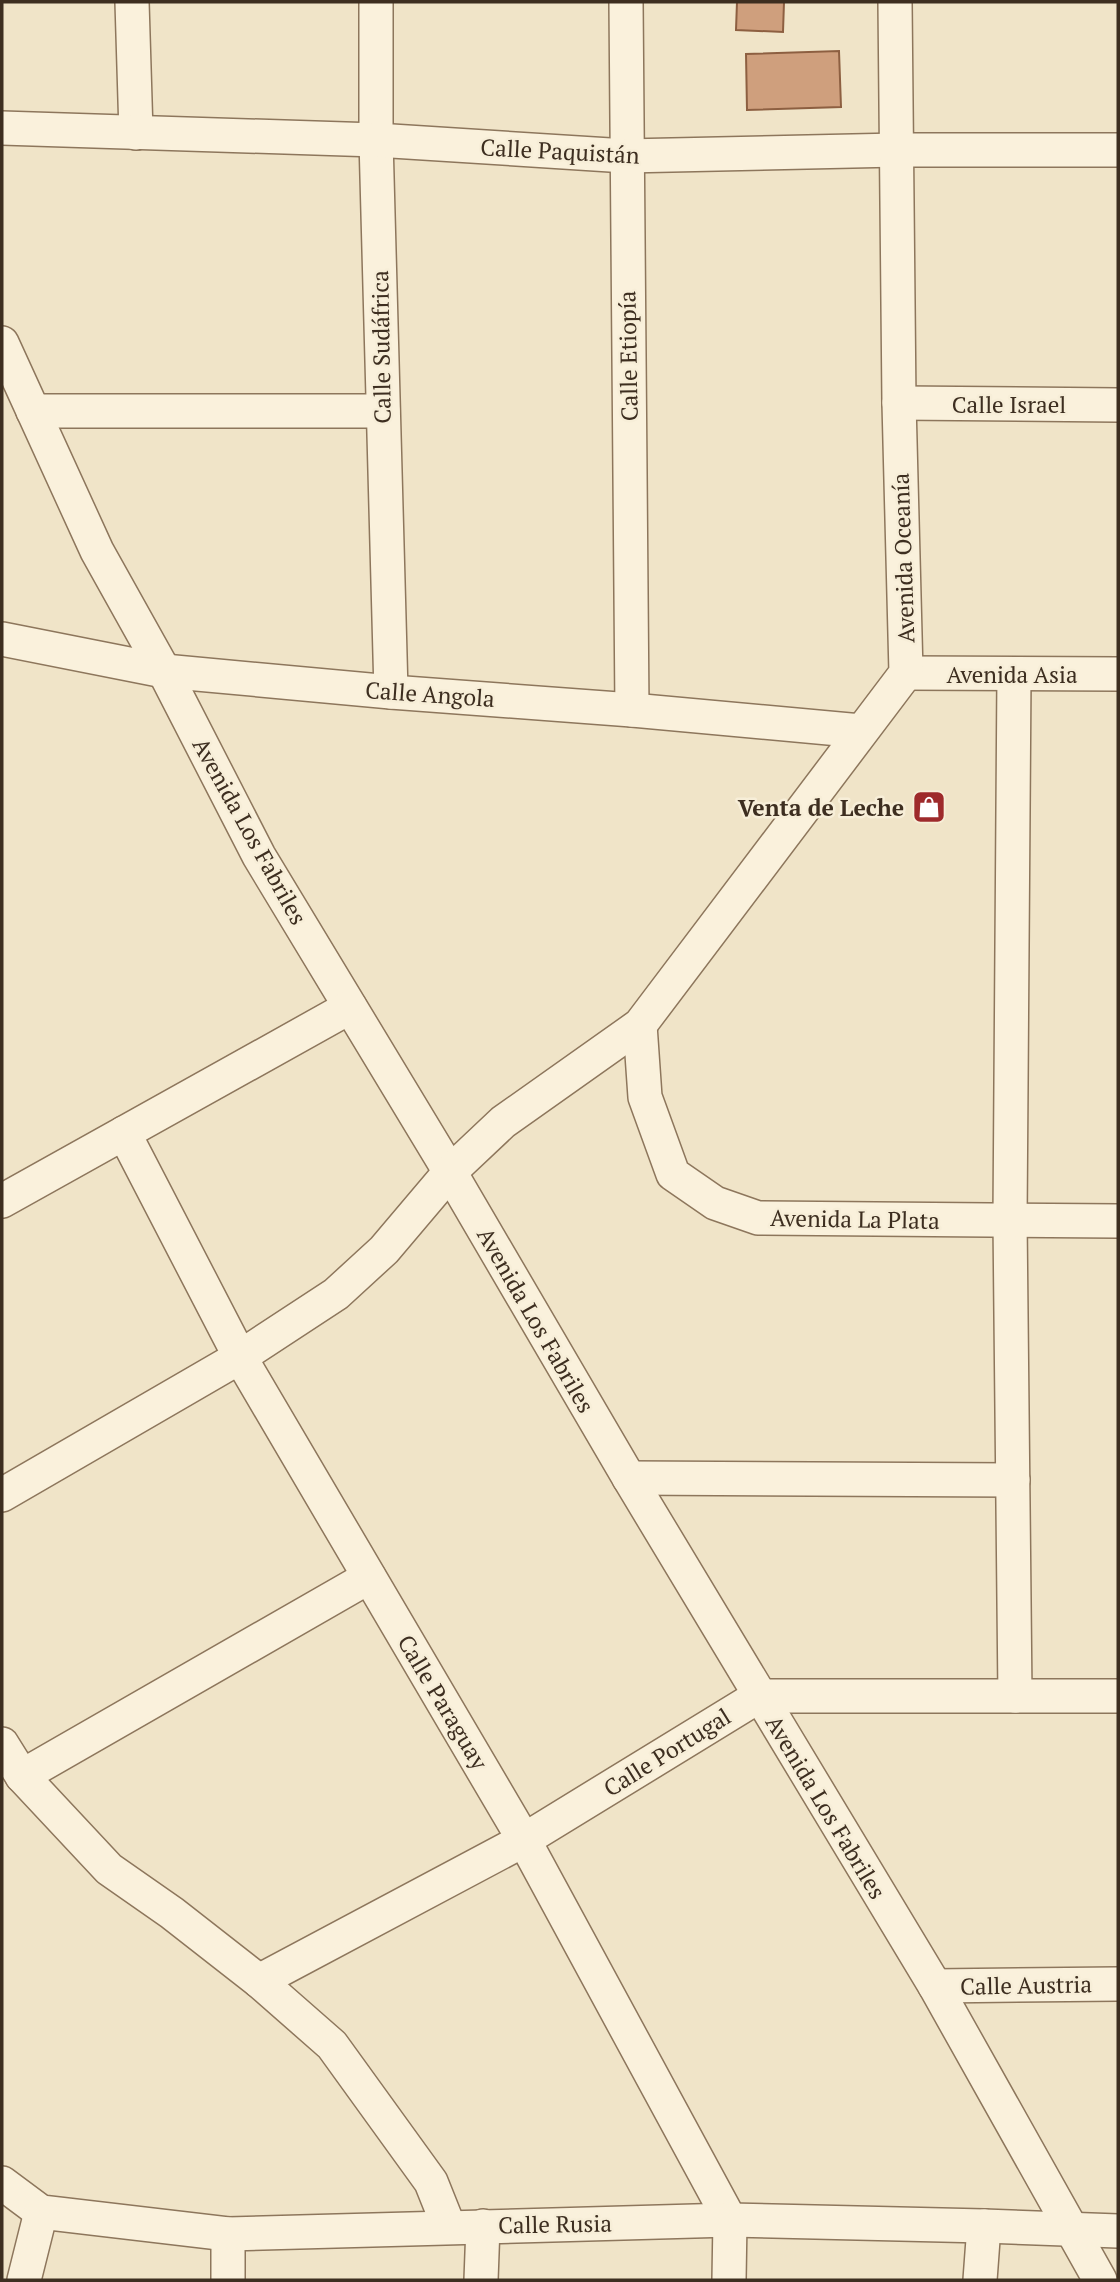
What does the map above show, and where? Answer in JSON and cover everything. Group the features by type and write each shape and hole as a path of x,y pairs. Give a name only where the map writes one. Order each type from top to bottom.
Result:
{"street":[{"path":"132,2 136,133"},
{"name":"Calle Sudáfrica","path":"376,2 376,141 390,692"},
{"name":"Calle Etiopía","path":"626,2 632,710"},
{"name":"Avenida Oceanía","path":"2,1495 240,1357 345,1285 384,1251 450,1172 503,1122 640,1025 906,673 899,403 895,2"},
{"name":"Calle Paquistán","path":"2,128 376,141 626,156 898,150 1118,150"},
{"name":"Avenida Los Fabriles","path":"2,343 97,551 164,671 259,856 450,1172 759,1696 935,1986 1100,2280"},
{"name":"Calle Israel","path":"899,403 1118,405"},
{"path":"33,411 383,411"},
{"name":"Calle Angola","path":"3,644 164,671 861,732"},
{"name":"Avenida Asia","path":"906,673 1118,674"},
{"path":"1014,674 1010,1220 1015,1696"},
{"path":"2,1201 350,1007"},
{"name":"Avenida La Plata","path":"640,1025 645,1097 673,1174 715,1203 758,1218 1118,1221"},
{"name":"Calle Paraguay","path":"124,1133 240,1357 524,1840 730,2220 729,2280"},
{"path":"629,1478 1013,1479"},
{"path":"22,1776 369,1577"},
{"path":"759,1696 1118,1696"},
{"name":"Calle Portugal","path":"259,1981 524,1840 759,1696"},
{"path":"2,1744 22,1776 109,1869 172,1913 259,1981 332,2045 431,2182 449,2227"},
{"name":"Calle Austria","path":"935,1986 1118,1983"},
{"name":"Calle Rusia","path":"2,2183 41,2212 228,2234 730,2220 1118,2231"},
{"path":"24,2280 41,2212"},
{"path":"481,2280 482,2226"},
{"path":"980,2280 984,2226"},
{"path":"228,2234 228,2280"}],"building":[{"path":"737,2 784,2 783,32 736,30"},
{"path":"839,51 841,107 747,110 746,54"}],"place":[{"name":"Venta de Leche","path":"929,807"}]}
